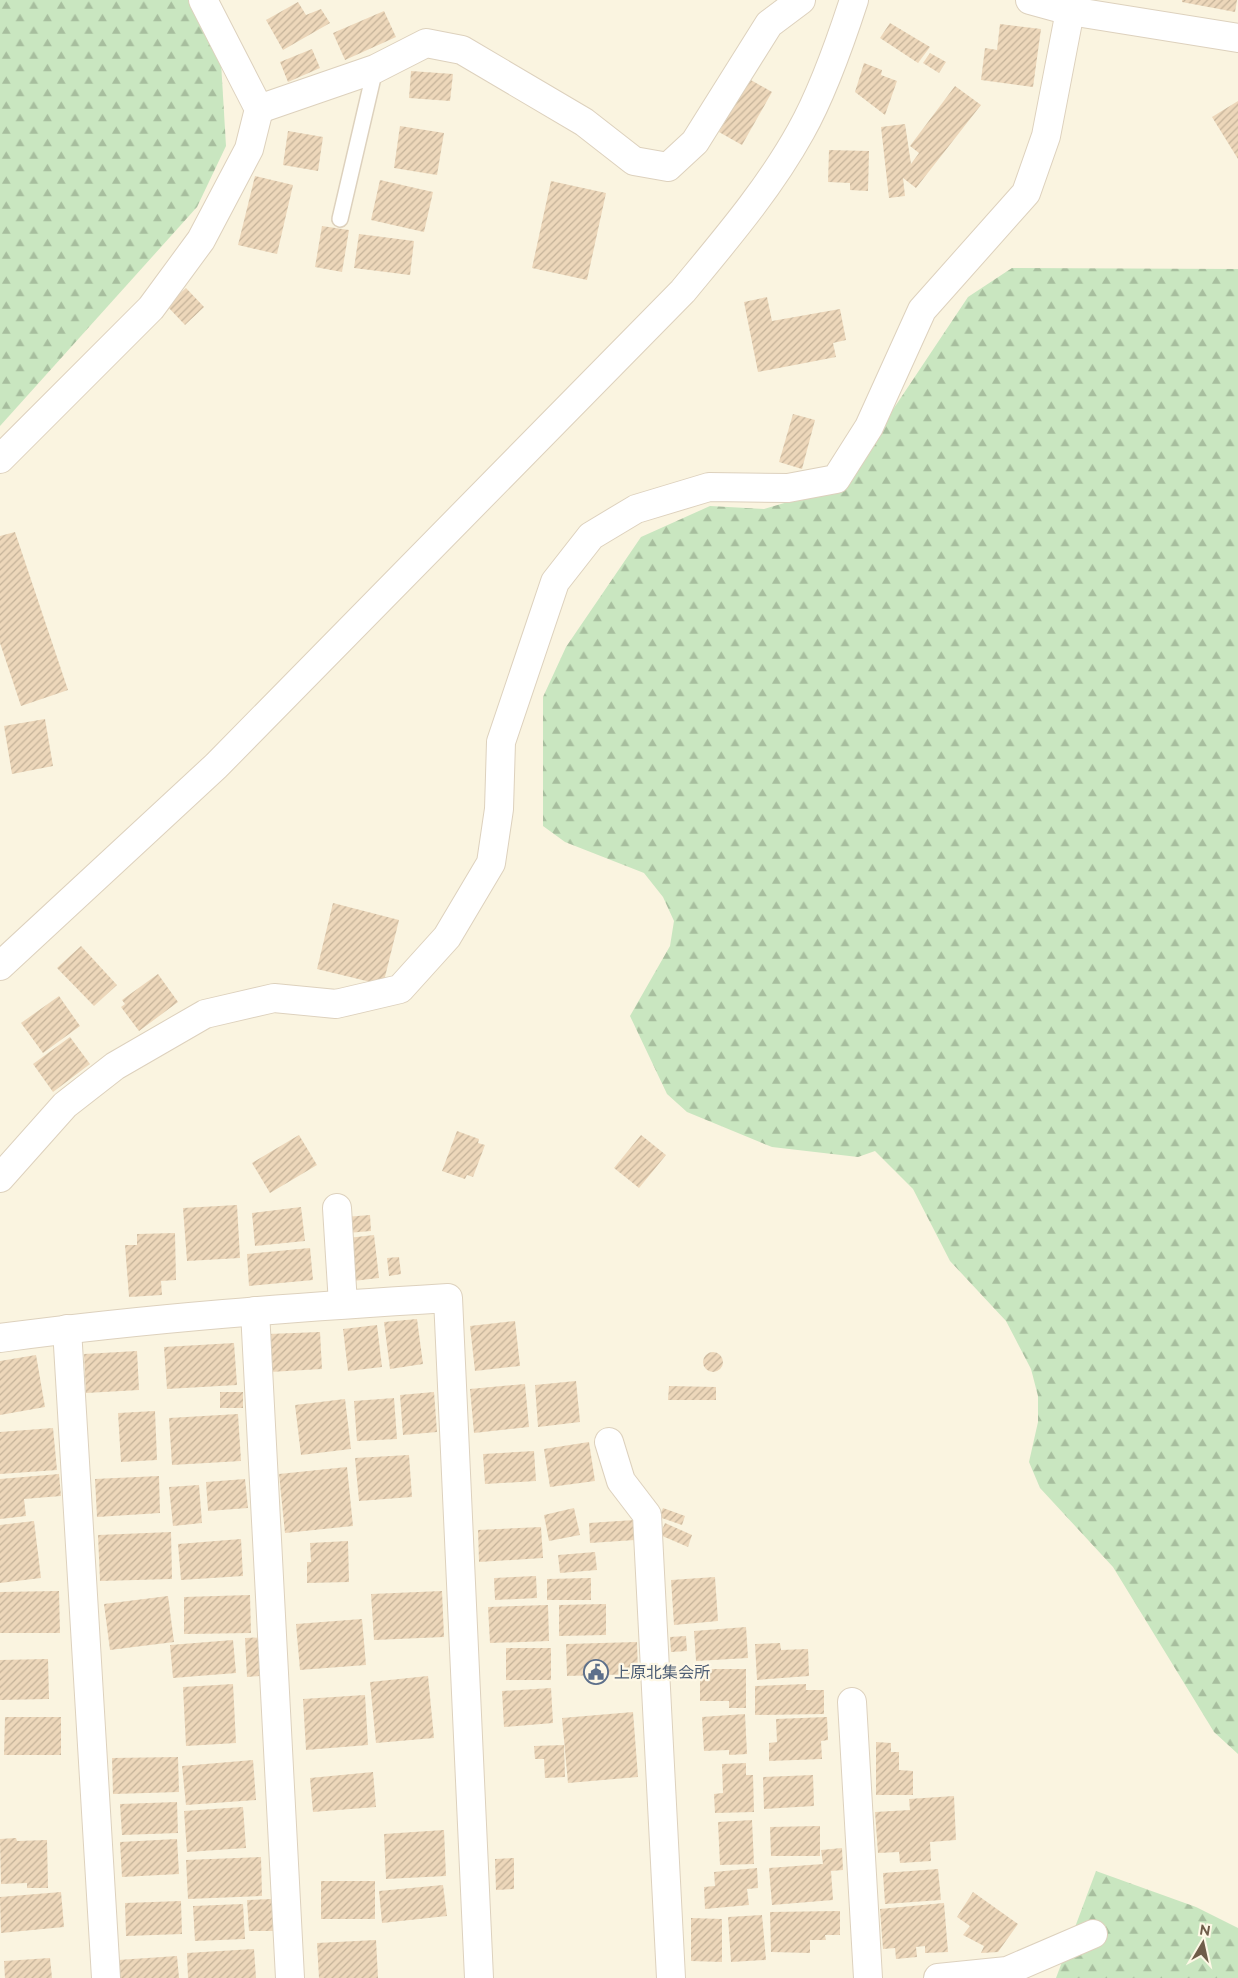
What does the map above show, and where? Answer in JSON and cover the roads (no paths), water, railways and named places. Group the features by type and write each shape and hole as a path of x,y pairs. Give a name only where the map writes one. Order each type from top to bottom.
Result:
{"street":[{"path":"0,459 150,308 201,240 249,149 259,109 203,0"},
{"path":"259,109 375,70 426,42 462,50 584,122 634,161 668,167 695,142 769,24 801,0"},
{"path":"0,966 216,766 683,291 748,212 801,131 841,41 854,0"},
{"path":"1030,0 1072,5 1238,38"},
{"path":"0,1178 65,1105 115,1066 205,1014 274,998 336,1004 400,989 448,937 491,863 499,810 501,742 556,582 591,536 636,509 709,488 788,488 836,479 869,427 922,310 1026,193 1046,136 1072,5"},
{"path":"337,1208 343,1304"},
{"path":"0,1338 67,1329 255,1311 448,1298 480,1978"},
{"path":"255,1311 290,1978"},
{"path":"67,1329 106,1978"},
{"path":"608,1442 621,1481 647,1515 671,1978"},
{"path":"852,1702 868,1978"},
{"path":"938,1978 1007,1971 1093,1934"}],"lane":[{"path":"340,219 375,70"}],"place":[{"name":"上原北集会所","path":"596,1672"}]}
